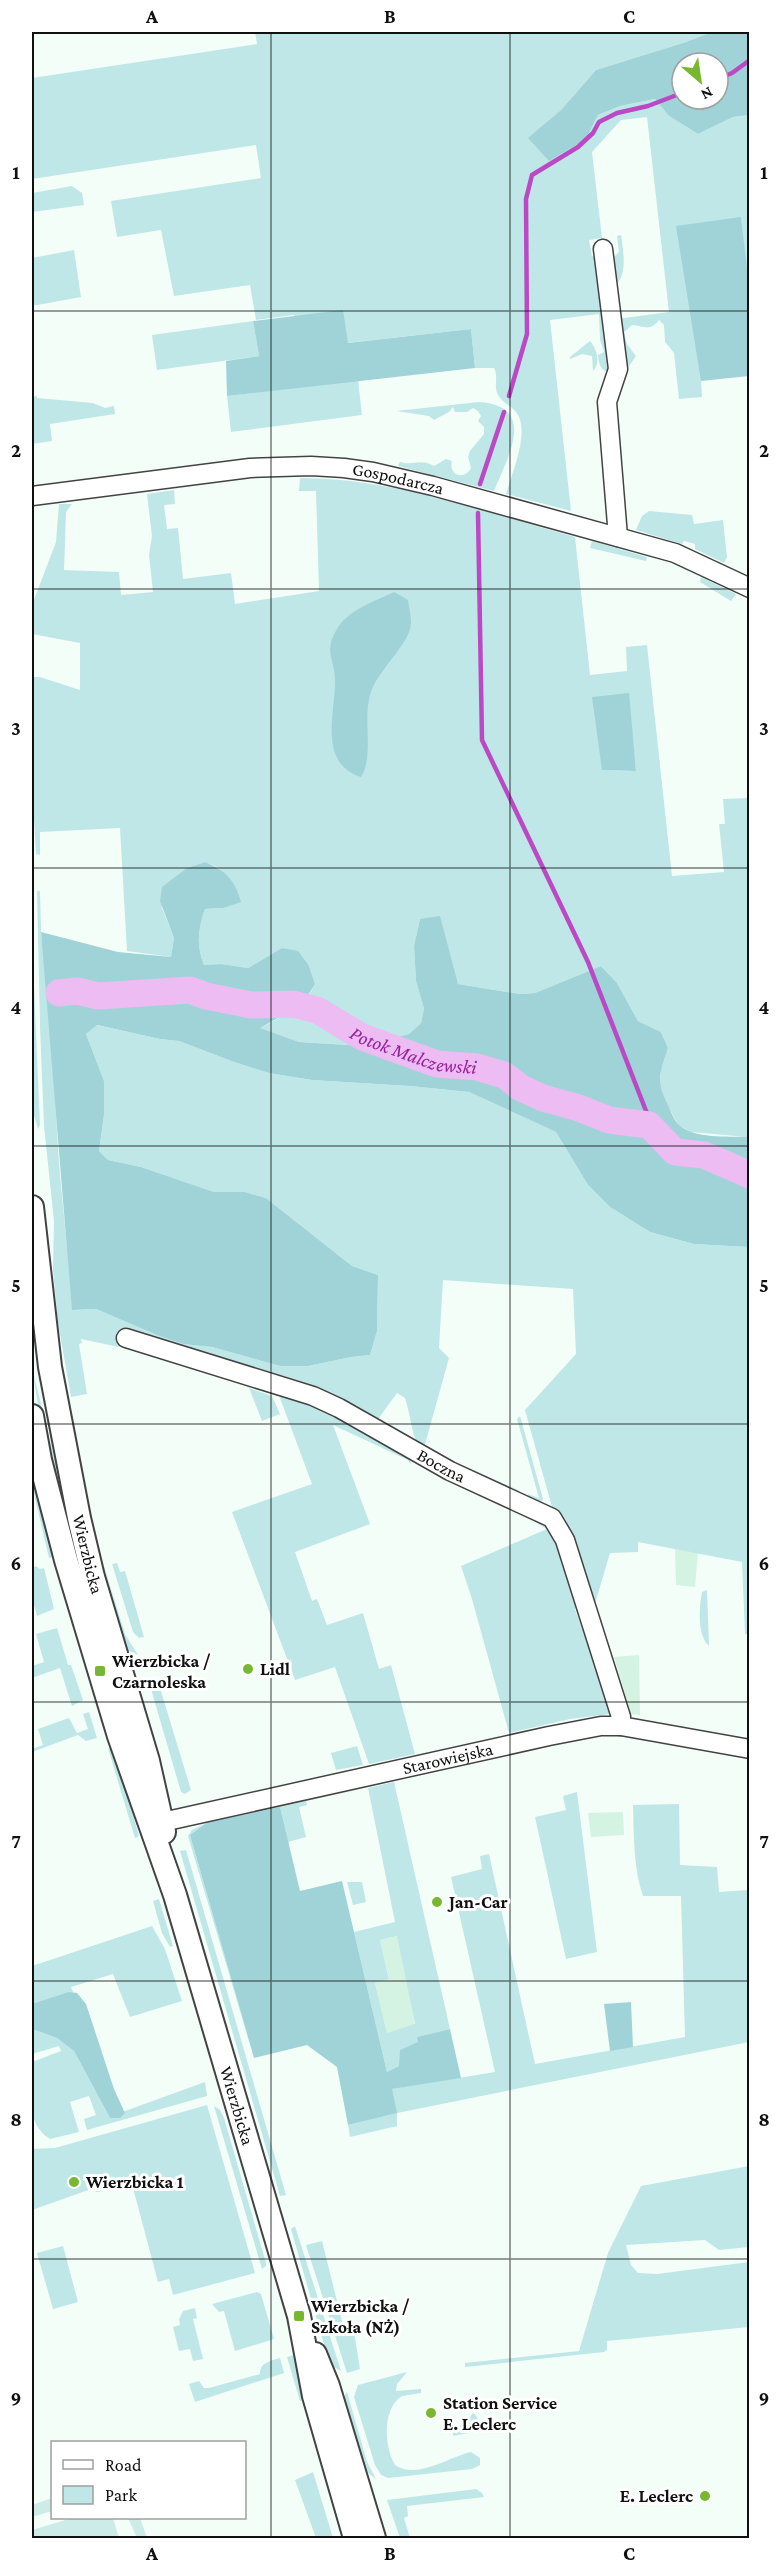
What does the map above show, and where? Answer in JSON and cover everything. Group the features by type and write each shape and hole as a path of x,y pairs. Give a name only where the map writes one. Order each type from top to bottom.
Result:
{"street":[{"path":"603,249 618,369 607,402 618,537"},
{"name":"Gospodarcza","path":"32,496 250,468 311,466 373,472 675,553 750,588"},
{"name":"Wierzbicka","path":"32,1207 41,1306 53,1384 87,1554 148,1761 155,1824"},
{"path":"32,1337 41,1306"},
{"name":"Boczna","path":"126,1338 313,1396 339,1408 450,1471 552,1518 565,1540 621,1717 621,1726"},
{"path":"32,1358 48,1374 53,1384"},
{"name":"Wierzbicka","path":"32,1416 66,1560 119,1736 155,1824 298,2316 314,2396 355,2538"},
{"name":"Starowiejska","path":"155,1824 601,1726 621,1726 750,1749"},
{"name":"Wierzbicka","path":"298,2316 328,2386 374,2538"}],"green space":[{"path":"255,32 712,32 596,70 561,110 529,138 586,139 598,115 620,106 655,99 669,116 698,134 733,117 749,115 749,294 741,218 701,381 702,397 679,399 674,353 665,342 664,325 659,320 650,327 632,325 624,332 627,344 636,356 627,369 617,319 669,312 647,117 621,120 592,152 602,238 589,240 592,256 599,260 610,373 602,368 599,361 598,355 604,352 600,340 599,314 550,320 571,511 506,494 521,443 521,423 516,412 498,395 494,368 475,368 471,329 347,343 293,315 256,320 250,285 174,296 161,230 117,237 111,201 261,178 256,145 32,179 32,78 257,44"},
{"path":"72,186 82,193 84,205 32,212 32,193"},
{"path":"621,235 623,268 616,285 611,260 619,252 617,236"},
{"path":"74,250 81,297 32,306 32,258"},
{"path":"253,321 259,356 157,370 152,335"},
{"path":"590,341 597,356 597,364 593,371 592,356 582,354 570,359"},
{"path":"358,380 362,415 231,432 227,396"},
{"path":"37,396 37,398 93,403 105,408 114,406 115,414 50,424 52,441 32,444 32,397"},
{"path":"479,402 497,406 508,413 513,423 514,435 511,449 494,491 398,466 400,462 425,463 434,466 446,459 452,461 452,470 457,475 468,472 471,468 468,457 470,451 484,434 484,427 478,421 481,416 478,411 473,408 467,412 455,412 453,407 449,412 434,420 429,416 396,411"},
{"path":"300,478 370,484 439,498 575,537 590,675 627,671 626,647 647,645 672,876 724,872 719,824 725,824 723,799 749,798 749,1134 747,1137 691,1132 678,1125 659,1088 661,1070 668,1048 661,1032 638,1021 617,983 601,966 535,993 520,994 458,984 420,919 414,946 416,981 424,1009 421,1023 409,1034 364,1046 299,1042 259,1028 284,1016 298,1006 310,992 315,984 309,966 282,948 248,968 221,964 204,965 199,937 205,909 223,908 219,868 205,862 187,868 162,908 174,938 171,957 127,951 120,828 40,832 40,855 36,854 32,784 32,677 40,677 80,690 80,643 32,634 32,605 56,542 59,504 72,504 66,512 64,570 119,572 121,595 153,592 149,555 152,536 147,494 174,490 175,504 164,505 167,529 178,528 183,579 231,573 235,604 319,591 316,491 299,491","holes":["628,693 636,771 602,770"]},
{"path":"649,511 692,515 694,524 723,520 727,557 724,563 695,549 695,544 684,541 682,544 636,530 642,516"},
{"path":"592,541 647,557 646,561 590,548"},
{"path":"701,577 736,594 731,601 700,582"},
{"path":"37,891 40,891 41,932 51,1031 59,1164 73,1310 96,1309 183,1344 212,1347 280,1366 308,1366 370,1355 377,1331 378,1275 352,1266 266,1198 245,1192 214,1192 141,1167 108,1160 99,1151 104,1115 104,1081 86,1034 96,1025 179,1041 269,1073 312,1080 469,1092 556,1132 588,1185 610,1207 650,1232 694,1244 749,1247 749,1634 745,1634 742,1562 638,1542 638,1552 610,1553 594,1607 566,1520 552,1507 525,1410 576,1354 573,1289 443,1280 439,1348 449,1358 424,1448 518,1490 518,1495 447,1467 423,1451 415,1438 405,1398 397,1393 379,1418 374,1419 305,1389 260,1375 227,1359 190,1351 128,1331 120,1331 119,1347 81,1339 82,1343 79,1344 87,1394 71,1397 58,1323 53,1269 54,1221 44,1126"},
{"path":"32,939 40,1125 38,1129 32,1109"},
{"path":"32,1368 78,1552 73,1554 41,1423"},
{"path":"249,1388 272,1396 280,1414 262,1421"},
{"path":"282,1391 302,1396 410,1456 411,1465 408,1460 333,1425 370,1524 295,1552 312,1601 317,1599 327,1625 363,1613 379,1669 391,1665 415,1754 369,1764 335,1667 295,1680 232,1512 312,1484 280,1398"},
{"path":"520,1416 543,1499 540,1504 529,1500 528,1494 539,1498 517,1419"},
{"path":"32,1455 58,1556 49,1558 32,1485"},
{"path":"505,1504 549,1524 555,1530 577,1604 575,1609 589,1648 595,1648 613,1709 610,1714 570,1719 509,1733 461,1566 547,1529"},
{"path":"675,1549 698,1553 695,1587 676,1585"},
{"path":"98,1560 102,1560 125,1634 138,1655 126,1650"},
{"path":"117,1563 120,1572 125,1571 144,1637 139,1638 133,1632 112,1564"},
{"path":"36,1566 40,1569 44,1568 54,1609 37,1616 32,1598 32,1568"},
{"path":"707,1590 709,1646 702,1635 700,1620 702,1592"},
{"path":"57,1628 68,1665 71,1665 83,1700 72,1706 60,1668 32,1678 32,1666 44,1662 36,1634"},
{"path":"639,1655 640,1715 631,1714 614,1657"},
{"path":"157,1678 191,1790 185,1794 181,1792 151,1689"},
{"path":"89,1712 97,1738 86,1741 78,1735 32,1752 32,1749 43,1745 38,1729 69,1718 77,1733 88,1729 83,1714"},
{"path":"357,1746 363,1765 336,1770 331,1753"},
{"path":"108,1748 113,1750 116,1756 139,1836 135,1838"},
{"path":"394,1782 450,2029 418,2037 418,2042 399,2066 387,2072 354,1932 395,1922 368,1788","holes":["397,1936 415,2024 387,2033 375,1983 389,1979 380,1940"]},
{"path":"577,1792 597,1952 566,1959 535,1817 566,1810 563,1796"},
{"path":"306,1801 307,1805 299,1807 306,1837 288,1842 280,1807"},
{"path":"679,1804 680,1865 717,1867 719,1892 748,1890 749,2042 397,2113 397,2126 350,2137 348,2125 396,2113 391,2089 495,2072 451,1877 482,1869 480,1856 489,1854 535,2064 685,2037 681,1896 643,1896 636,1862 633,1805"},
{"path":"623,1812 624,1835 591,1837 588,1813"},
{"path":"208,1822 190,1835 254,2058 188,1836 192,1830"},
{"path":"186,1850 286,2195 280,2196 180,1851"},
{"path":"347,1882 362,1882 366,1902 353,1905"},
{"path":"159,1899 173,1946 170,1947 162,1933 153,1901"},
{"path":"152,1926 165,1949 182,2001 130,2017 113,1974 71,1987 75,1997 32,2012 32,1966"},
{"path":"398,1936 415,2025 387,2033 375,1983 389,1978 380,1940"},
{"path":"32,2029 57,2038 74,2051 110,2118 205,2082 207,2096 87,2130 84,2119 96,2115 89,2096 70,2102 79,2132 50,2139 36,2124 33,2115 31,2105 32,2062 61,2051 59,2046 32,2054"},
{"path":"207,2105 255,2273 173,2295 169,2279 158,2282 133,2188 96,2192 94,2188 32,2210 32,2149 55,2148"},
{"path":"214,2106 220,2110 224,2118 266,2263 262,2269"},
{"path":"749,2166 749,2247 719,2250 705,2240 626,2245 631,2265 638,2273 657,2274 749,2262 749,2327 607,2341 607,2350 604,2352 465,2367 465,2363 579,2351 608,2253 641,2186"},
{"path":"295,2226 341,2371 334,2367 328,2358 291,2229"},
{"path":"322,2241 345,2333 354,2332 360,2369 347,2373 306,2245"},
{"path":"63,2246 78,2302 53,2309 37,2253"},
{"path":"257,2292 261,2294 274,2339 235,2351 224,2311 219,2312 212,2304"},
{"path":"195,2308 197,2318 193,2319 203,2359 193,2361 190,2349 179,2351 173,2327 180,2325 179,2319 183,2311"},
{"path":"294,2355 307,2399 300,2401 287,2357"},
{"path":"280,2358 284,2373 195,2402 189,2384 199,2381 204,2388 209,2388 260,2374 264,2364"},
{"path":"407,2372 397,2384 396,2391 421,2389 421,2393 402,2396 391,2409 387,2438 395,2465 403,2469 422,2469 471,2452 480,2458 480,2465 472,2469 388,2478 381,2475 375,2465 354,2397 358,2385"},
{"path":"347,2392 367,2462 376,2479 363,2469 343,2399"},
{"path":"473,2413 478,2422 474,2432 453,2436 453,2429 465,2424"},
{"path":"313,2472 333,2538 316,2538 295,2480"},
{"path":"476,2489 484,2497 407,2506 408,2516 404,2518 410,2538 400,2538 387,2500"}],"shaded area":[{"path":"712,32 749,32 749,115 733,117 698,134 669,116 655,99 620,106 598,115 586,139 549,161 528,138 561,110 596,70"},
{"path":"741,217 750,294 749,376 701,381 676,226"},
{"path":"343,310 348,343 471,329 475,368 227,396 226,361 259,356 253,321"},
{"path":"394,592 408,600 411,623 405,640 373,686 370,695 367,716 367,759 361,777 348,770 339,761 334,750 332,723 335,673 330,650 331,644 337,629 348,616"},
{"path":"629,693 636,771 602,770 592,697"},
{"path":"205,862 229,877 241,902 223,908 205,909 199,937 204,965 221,964 248,968 282,948 298,951 309,966 315,984 298,1005 260,1028 299,1042 364,1046 409,1034 421,1023 424,1009 416,981 414,946 420,919 440,916 458,984 520,994 535,993 601,966 617,983 638,1021 661,1032 668,1048 661,1071 661,1089 677,1123 702,1135 747,1137 749,1134 749,1247 694,1244 650,1232 610,1207 588,1185 556,1132 469,1092 312,1080 269,1073 179,1041 97,1025 86,1034 104,1081 104,1115 99,1151 108,1160 141,1167 214,1192 245,1192 266,1198 352,1266 378,1275 377,1331 370,1355 308,1366 280,1366 212,1347 183,1344 96,1309 72,1310 41,932 118,952 171,957 174,938 160,901 162,887 187,868"},
{"path":"280,1807 300,1891 342,1881 387,2072 399,2066 400,2050 418,2042 417,2037 450,2029 461,2078 392,2089 397,2113 348,2125 337,2067 307,2045 254,2058 190,1835 208,1822"},
{"path":"69,1992 77,1993 86,2004 114,2089 125,2113 120,2118 110,2118 74,2051 57,2038 32,2029 32,2004"},
{"path":"631,2002 633,2047 610,2051 604,2004"},
{"path":"51,2498 51,2511 32,2517 32,2505"},
{"path":"69,2519 113,2519 119,2538 32,2538 32,2530"},
{"path":"128,2519 140,2519 147,2538 137,2538"}],"waterway":[{"path":"730,74 750,60"},
{"path":"509,396 527,334 526,199 532,175 578,147 593,133 599,122 617,113 648,106 670,98"},
{"path":"480,484 504,412"},
{"path":"478,513 482,740 588,962 648,1116 649,1125"},
{"name":"Potok Malczewski","path":"59,993 77,991 98,996 190,990 206,996 251,1005 293,1004 317,1010 362,1037 437,1064 477,1067 504,1075 521,1088 543,1098 579,1108 609,1120 649,1125 675,1152 704,1155 750,1175"}],"place":[{"name":"Lidl","path":"248,1669"},
{"name":"Wierzbicka / Czarnoleska","path":"100,1671"},
{"name":"Jan-Car","path":"437,1902"},
{"name":"Wierzbicka 1","path":"74,2182"},
{"name":"Wierzbicka / Szkoła (NŻ)","path":"299,2316"},
{"name":"Station Service E. Leclerc","path":"431,2413"},
{"name":"E. Leclerc","path":"705,2496"}]}
